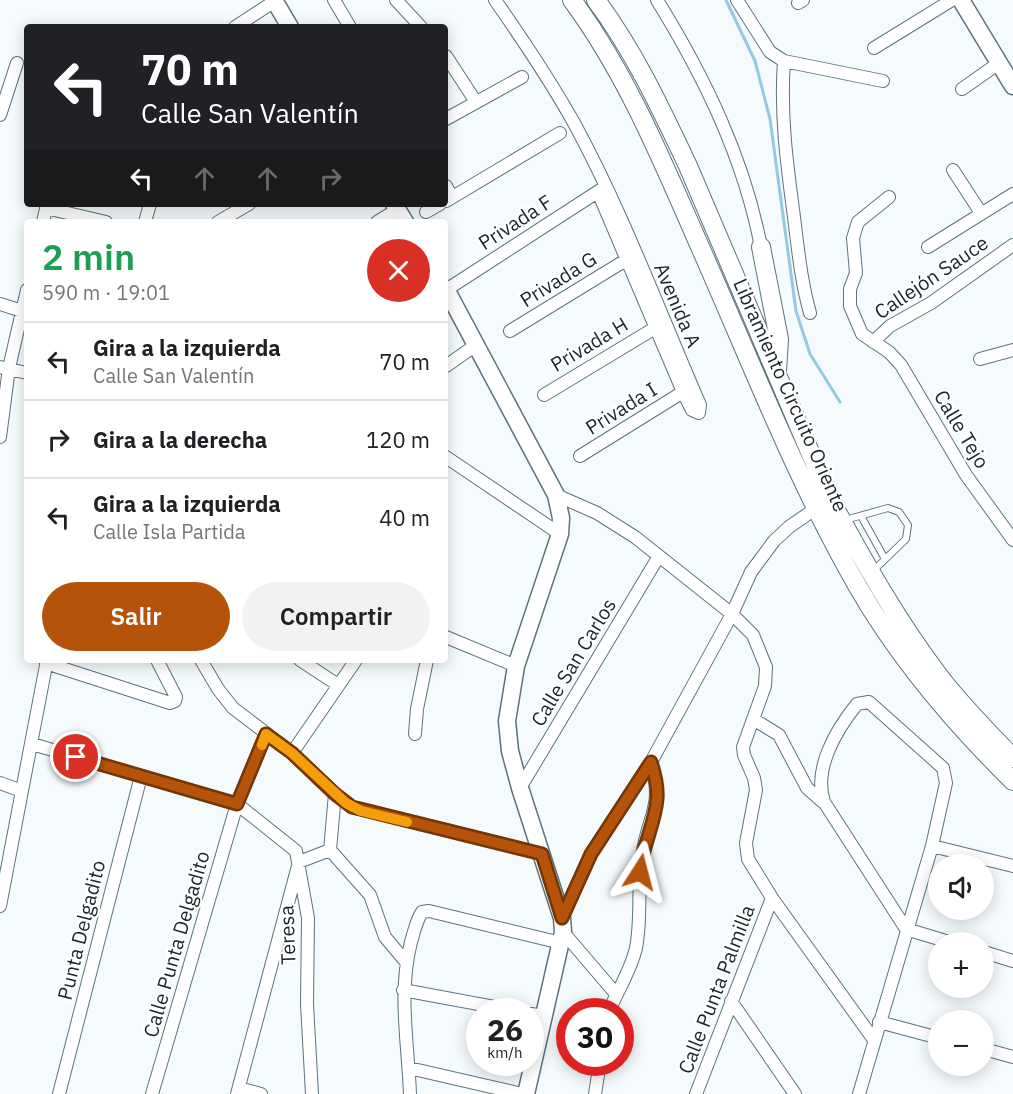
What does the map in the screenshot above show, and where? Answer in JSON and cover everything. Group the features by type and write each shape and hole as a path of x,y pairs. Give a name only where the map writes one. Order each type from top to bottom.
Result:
{"main road":[{"name":"Libramiento Circuito Oriente","path":"572,0 598,36 647,126 815,509 858,588 906,659 983,751 1013,781"},
{"name":"Libramiento Circuito Oriente","path":"596,0 616,28 663,113 830,499 842,521 880,589 939,676 1013,758"},
{"path":"761,247 779,339 776,372"}],"street":[{"path":"334,0 348,24"},
{"path":"396,0 418,24"},
{"name":"Avenida A","path":"495,0 539,64 574,124 700,405 699,413 696,414 692,410 682,393 626,260 602,190"},
{"path":"657,0 681,40 719,114 748,189 761,247"},
{"path":"736,0 770,52 784,61 884,81"},
{"path":"873,48 952,0"},
{"path":"962,0 1013,86"},
{"path":"240,24 275,1 288,24"},
{"path":"448,59 477,102"},
{"path":"784,61 782,96 786,160 803,288 810,313"},
{"path":"0,115 17,63"},
{"path":"962,89 999,63"},
{"path":"448,118 522,77"},
{"path":"448,195 560,133"},
{"path":"953,170 981,213"},
{"name":"Privada F","path":"448,289 602,190"},
{"path":"928,247 1013,194"},
{"name":"Calle Tejo","path":"889,197 858,222 853,238 856,273 850,289 850,306 862,334 889,352 901,365 966,475 1013,540"},
{"path":"51,207 95,219"},
{"path":"223,219 244,207"},
{"path":"426,212 435,207"},
{"path":"384,219 399,212"},
{"name":"Callejón Sauce","path":"873,342 890,326 932,303 1013,245"},
{"name":"Privada G","path":"510,331 626,260"},
{"path":"448,294 556,495 561,518 560,534 516,666 507,721 510,751 542,854 562,931 616,994"},
{"path":"0,437 6,408 4,368 24,303"},
{"path":"0,304 22,311"},
{"name":"Privada H","path":"544,394 655,328"},
{"path":"448,365 476,345"},
{"path":"980,359 1013,350"},
{"path":"4,368 24,372"},
{"name":"Privada I","path":"580,456 682,393"},
{"path":"448,458 560,534"},
{"path":"556,495 597,513 659,556 732,614 753,634 766,667 765,686 743,747 756,790 747,843 748,859 772,898 874,1040"},
{"path":"542,998 562,931 591,854 651,762 732,614 751,572 768,548 789,527 815,509"},
{"name":"Calle San Carlos","path":"520,788 659,556"},
{"path":"448,638 516,666"},
{"path":"0,906 47,663"},
{"path":"53,663 166,702 175,701 174,691 159,663"},
{"path":"203,663 227,702 292,753 335,794 361,811 542,854"},
{"path":"305,663 338,685"},
{"path":"292,753 354,663"},
{"path":"415,734 417,709 426,663"},
{"path":"859,1094 906,929 932,846 946,775 942,768 869,702 856,704 841,723 820,776 822,796 906,929 928,936"},
{"path":"753,719 779,735 807,788 822,796"},
{"name":"Calle Punta Delgadito","path":"152,1094 237,804 266,734"},
{"path":"32,744 237,804"},
{"path":"614,998 629,971 636,947 641,857 657,799 657,783 651,762"},
{"name":"Punta Delgadito","path":"59,1094 141,776"},
{"path":"0,783 22,791"},
{"path":"335,794 330,850 370,895 385,938 406,963"},
{"name":"Teresa","path":"237,804 296,851 299,862 308,918 307,1004 312,1094"},
{"path":"932,846 1013,866"},
{"path":"261,1094 238,1091 299,862 330,850"},
{"name":"Calle Punta Palmilla","path":"696,1094 772,898"},
{"path":"410,1094 403,990 406,963 417,919 422,912 429,911 562,931"},
{"path":"994,955 1013,961"},
{"path":"403,990 466,1002"},
{"path":"731,1001 795,1094"},
{"path":"879,1022 928,1035"},
{"path":"994,1052 1013,1057"},
{"path":"409,1068 524,1094 527,1076"},
{"path":"595,1094 598,1076"}],"lane":[{"path":"842,521 888,508 899,512 908,525 906,539 871,573"},
{"path":"861,516 885,559"}],"waterway":[{"path":"726,0 755,61 770,119 796,311 810,354 840,402"}],"slow traffic":[{"path":"262,745 266,734 292,753 352,807 407,822"}],"route":[{"path":"76,757 237,804 266,734 292,753 346,803 361,811 542,854 562,918 591,854 651,762 657,783 657,799 641,857 640,872"}]}
